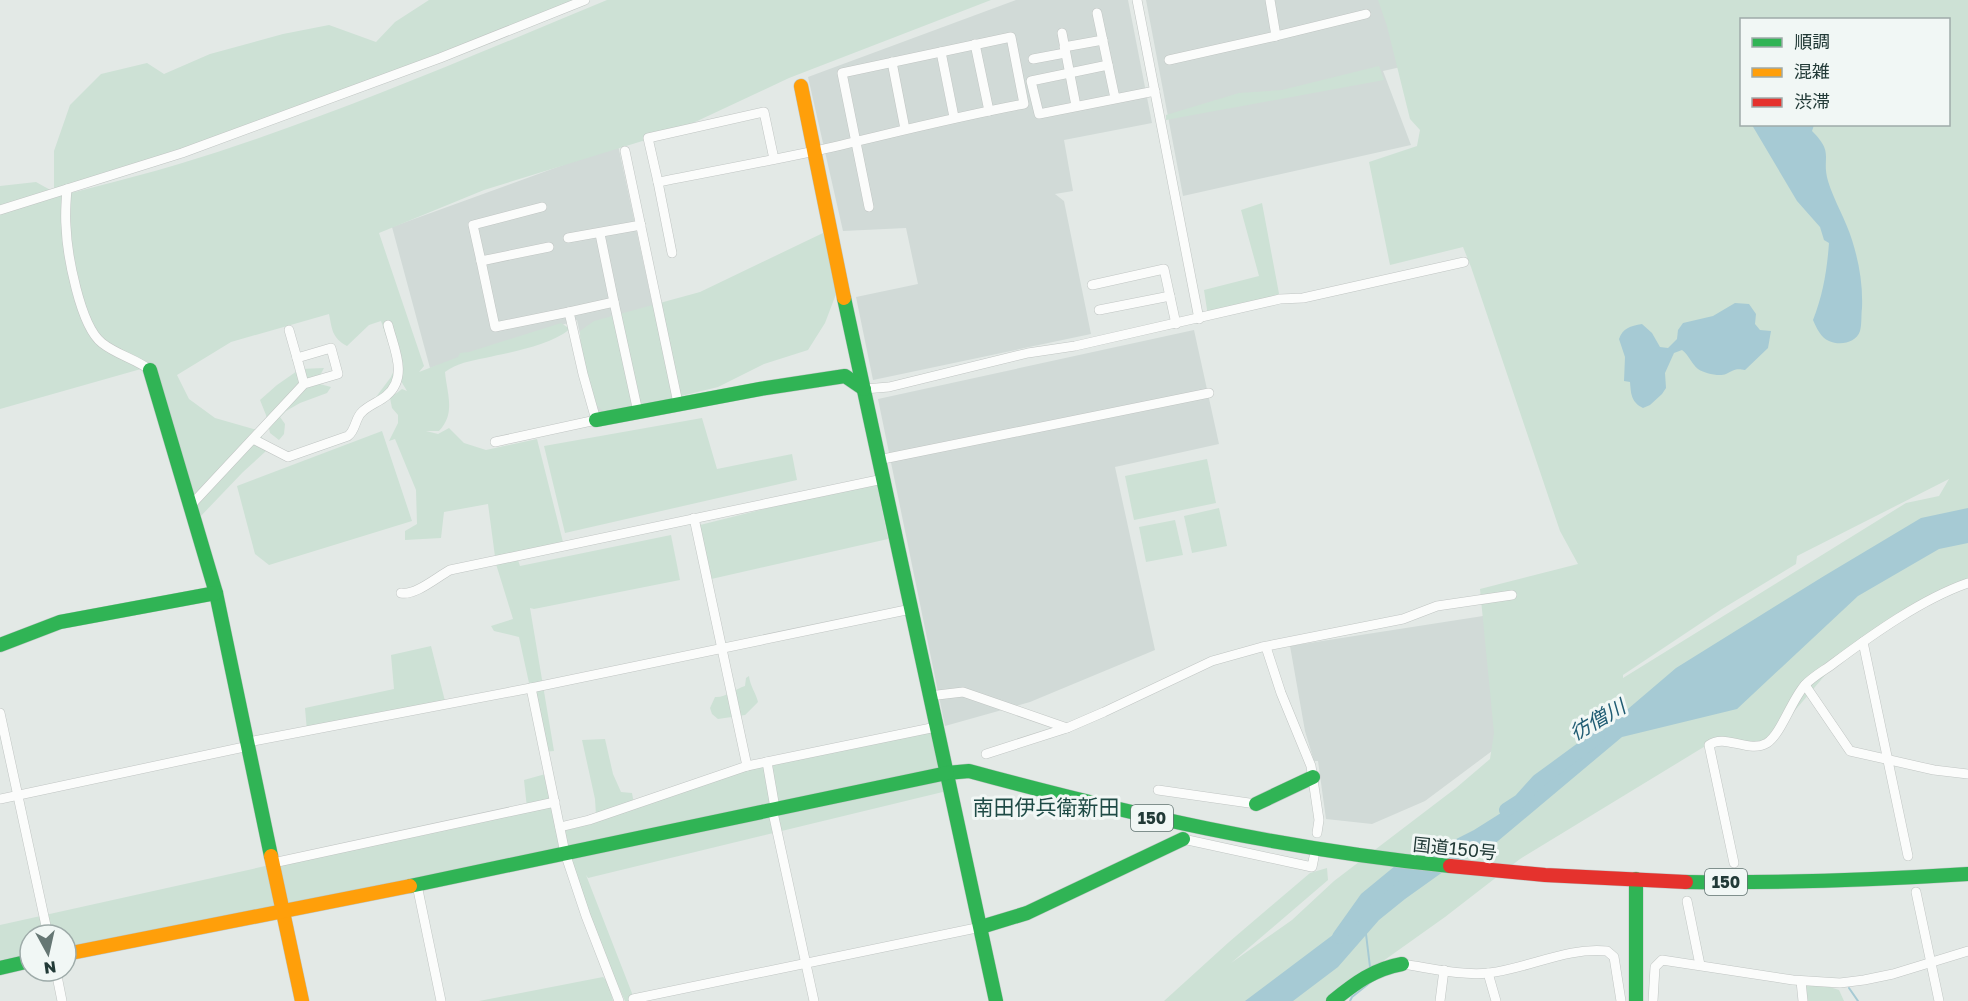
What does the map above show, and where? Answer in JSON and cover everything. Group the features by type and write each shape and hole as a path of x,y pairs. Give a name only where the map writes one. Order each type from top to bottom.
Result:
{"main road":[{"path":"801,86 878,460 996,1001"},
{"path":"150,370 216,593 302,1001"},
{"path":"596,420 678,403 845,376 864,389"},
{"path":"0,645 60,622 216,593"},
{"name":"国道150号","path":"78,951 417,885 774,808 947,773 969,771 1125,812 1255,838 1483,870 1636,879 1821,883 1968,874"},
{"path":"1256,804 1313,777"},
{"path":"981,927 1027,913 1183,839"},
{"path":"1636,879 1636,1001"},
{"path":"0,968 18,964"},
{"path":"1333,1001 1372,971 1383,966 1402,964"}],"street":[{"path":"0,210 182,153 440,58 585,0"},
{"path":"1137,0 1199,319"},
{"path":"1270,0 1276,36"},
{"path":"1097,13 1115,98"},
{"path":"1169,60 1366,14"},
{"path":"1062,33 1076,106"},
{"path":"658,182 815,151 854,141 954,117 1024,104 1011,37 842,73 854,141 869,207"},
{"path":"1033,59 1102,40"},
{"path":"975,44 989,111"},
{"path":"941,51 954,117"},
{"path":"892,62 905,129"},
{"path":"1108,65 1031,81 1039,114 1155,91"},
{"path":"672,253 648,138 764,112 774,159"},
{"path":"625,151 678,403"},
{"path":"67,189 66,228 77,296 92,334 103,344 150,370"},
{"path":"542,207 473,225 495,327 615,302"},
{"path":"568,238 641,225"},
{"path":"600,234 638,412"},
{"path":"481,261 549,248"},
{"path":"864,389 889,387 1028,353 1075,346 1464,262"},
{"path":"1092,285 1164,269 1176,324"},
{"path":"1099,310 1170,296"},
{"path":"495,442 596,420 569,312"},
{"path":"253,439 288,457 353,433 360,413 397,385 399,371 388,325"},
{"path":"289,330 304,384"},
{"path":"191,505 304,384 339,375 331,348 297,358"},
{"path":"878,460 1209,393"},
{"path":"401,593 408,595 450,570 883,479"},
{"path":"694,518 747,766"},
{"path":"1734,864 1709,745 1721,741 1755,747 1767,743 1804,685 1863,642 1933,598 1968,583"},
{"path":"986,754 1067,728 1212,660 1266,646 1403,619 1437,606 1512,595"},
{"path":"0,799 248,744 911,609"},
{"path":"1863,642 1908,856"},
{"path":"1266,646 1281,693 1306,749 1313,777 1319,820 1317,833"},
{"path":"1804,685 1850,751 1934,770 1968,774"},
{"path":"531,688 565,853 586,916 619,1001"},
{"path":"930,696 963,692 1067,728"},
{"path":"0,713 45,923"},
{"path":"560,827 589,820 747,766 936,727"},
{"path":"767,762 774,808 814,1001"},
{"path":"1158,790 1256,804"},
{"path":"273,863 555,802"},
{"path":"1183,839 1312,867 1314,857"},
{"path":"417,885 441,1001"},
{"path":"1916,892 1939,1001"},
{"path":"1687,901 1701,965"},
{"path":"633,999 981,927"},
{"path":"1402,964 1473,974 1488,973 1576,951 1607,951 1614,957 1621,1001"},
{"path":"1653,1001 1655,967 1662,960 1801,981 1840,983 1864,980 1968,951"},
{"path":"1440,1001 1444,970"},
{"path":"1488,973 1496,1001"},
{"path":"1801,981 1803,1001"},
{"path":"58,983 62,1001"}],"shaded area":[{"path":"1016,0 1128,0 1152,123 1064,140 1073,191 1055,194 1064,201 1091,334 873,380 856,297 918,284 906,228 843,231 808,77"},
{"path":"1146,0 1382,0 1401,67 1383,71 1411,145 1183,196"},
{"path":"618,145 672,396 597,413 577,320 430,368 392,227"},
{"path":"1194,330 1219,444 1115,467 1155,650 1030,702 945,726 878,399"},
{"path":"1483,616 1500,745 1425,801 1372,824 1326,819 1318,761 1314,761 1305,731 1290,646"}],"green space":[{"path":"429,0 582,0 351,92 182,153 0,210 0,186 36,182 54,192 54,151 70,105 101,74 147,63 164,74 210,54 283,34 329,25 376,42 395,22"},
{"path":"607,0 991,0 789,78 678,130 484,190 379,233 424,366 419,372 458,357 460,353 561,323 570,329 541,344 464,363 445,372 449,403 447,417 439,431 426,431 438,434 449,428 464,443 486,450 537,439 564,546 517,557 520,566 671,535 680,580 530,608 554,751 544,752 519,637 494,631 491,626 513,619 496,564 488,504 444,512 441,538 405,540 405,531 417,524 416,490 395,439 389,441 398,423 398,415 392,408 390,398 402,389 407,391 401,381 370,405 391,377 396,365 381,321 369,325 347,346 332,329 329,314 231,342 177,375 189,399 215,418 260,431 266,451 199,518 155,365 0,409 0,213 134,177 233,147 395,87"},
{"path":"1378,0 1968,0 1968,587 1905,616 1838,660 1767,743 1707,745 1520,859 1445,917 1327,1001 1164,1001 1310,873 1327,868 1328,880 1231,963 1292,920 1334,881 1456,788 1490,759 1494,733 1480,589 1578,564 1560,531 1463,247 1390,265 1369,162 1417,146 1420,130 1410,119 1387,26","holes":["1949,479 1939,496 1906,503 1623,678 1623,675 1722,609 1796,564 1797,556"]},
{"path":"1379,66 1384,80 1166,120 1166,115 1239,93 1282,90"},
{"path":"1262,203 1280,299 1208,316 1204,290 1259,276 1241,210"},
{"path":"823,233 841,281 825,323 808,350 764,364 718,387 607,414 596,405 581,363 580,331 594,321 700,292"},
{"path":"324,368 316,383 331,387 327,393 300,403 280,417 285,424 284,434 279,440 270,433 260,400 300,369"},
{"path":"702,418 717,469 792,454 797,480 565,533 544,446"},
{"path":"382,431 412,521 269,565 255,554 237,486"},
{"path":"1207,459 1216,503 1134,520 1125,476"},
{"path":"876,481 888,539 707,580 696,526"},
{"path":"1219,508 1227,546 1192,553 1184,516"},
{"path":"1175,520 1183,555 1146,562 1139,527"},
{"path":"431,646 446,705 307,731 305,708 394,689 391,655"},
{"path":"749,676 758,702 745,715 718,719 712,714 710,708 715,697 726,695 745,686 746,678"},
{"path":"936,727 951,790 588,878 586,875 635,1001 625,1001 582,905 565,853 78,946 78,923 18,923 18,956 0,960 0,925 527,808 524,780 549,773 560,827 596,815 595,799 582,740 605,739 613,774 621,792 632,793 634,804 748,769"},
{"path":"603,977 608,982 613,1001 479,1001"},
{"path":"1801,981 1839,990 1844,1001 1803,1001"}],"water":[{"path":"1753,126 1814,126 1812,131 1823,145 1828,181 1849,233 1860,274 1861,325 1858,335 1851,341 1843,343 1826,340 1814,323 1824,282 1829,243 1824,240 1820,227 1797,201"},
{"path":"1735,303 1749,304 1756,314 1755,324 1760,330 1771,331 1768,348 1745,370 1737,369 1720,375 1698,369 1682,350 1674,353 1665,373 1666,388 1662,394 1643,408 1636,403 1631,394 1630,382 1624,381 1625,357 1619,339 1625,330 1642,324 1652,333 1660,347 1668,348 1677,339 1678,330 1683,323 1713,316"},
{"path":"1968,508 1968,543 1939,549 1858,596 1737,709 1622,737 1492,846 1454,864 1405,899 1379,920 1338,967 1293,1001 1245,1001 1350,922 1411,862 1474,830 1520,801 1676,668 1921,518"}],"waterway":[{"name":"彷僧川","path":"1506,810 1520,801 1538,781 1598,737"},
{"name":"彷僧川","path":"1339,937 1366,899 1411,862 1418,859"},
{"path":"1366,934 1370,967"},
{"path":"1350,1001 1372,979"},
{"path":"1849,988 1858,1001"}],"traffic: fast":[{"path":"844,298 996,1001"},
{"path":"150,370 216,593 271,856"},
{"path":"596,420 760,389 845,376 864,389"},
{"path":"0,645 60,622 216,593"},
{"path":"947,773 969,771 1088,802 1208,829 1328,850 1450,866"},
{"path":"410,886 947,773"},
{"path":"1256,804 1313,777"},
{"path":"981,927 1027,913 1183,839"},
{"path":"1686,882 1827,881 1968,874"},
{"path":"1636,879 1636,1001"},
{"path":"0,968 18,964"},
{"path":"1333,1001 1365,978 1382,969 1402,964"}],"traffic: slow":[{"path":"801,86 844,298"},
{"path":"271,856 302,1001"},
{"path":"78,952 410,886"}],"traffic: jam":[{"path":"1450,866 1545,875 1686,882"}],"district":[{"name":"南田伊兵衛新田","path":"1046,807"}]}
